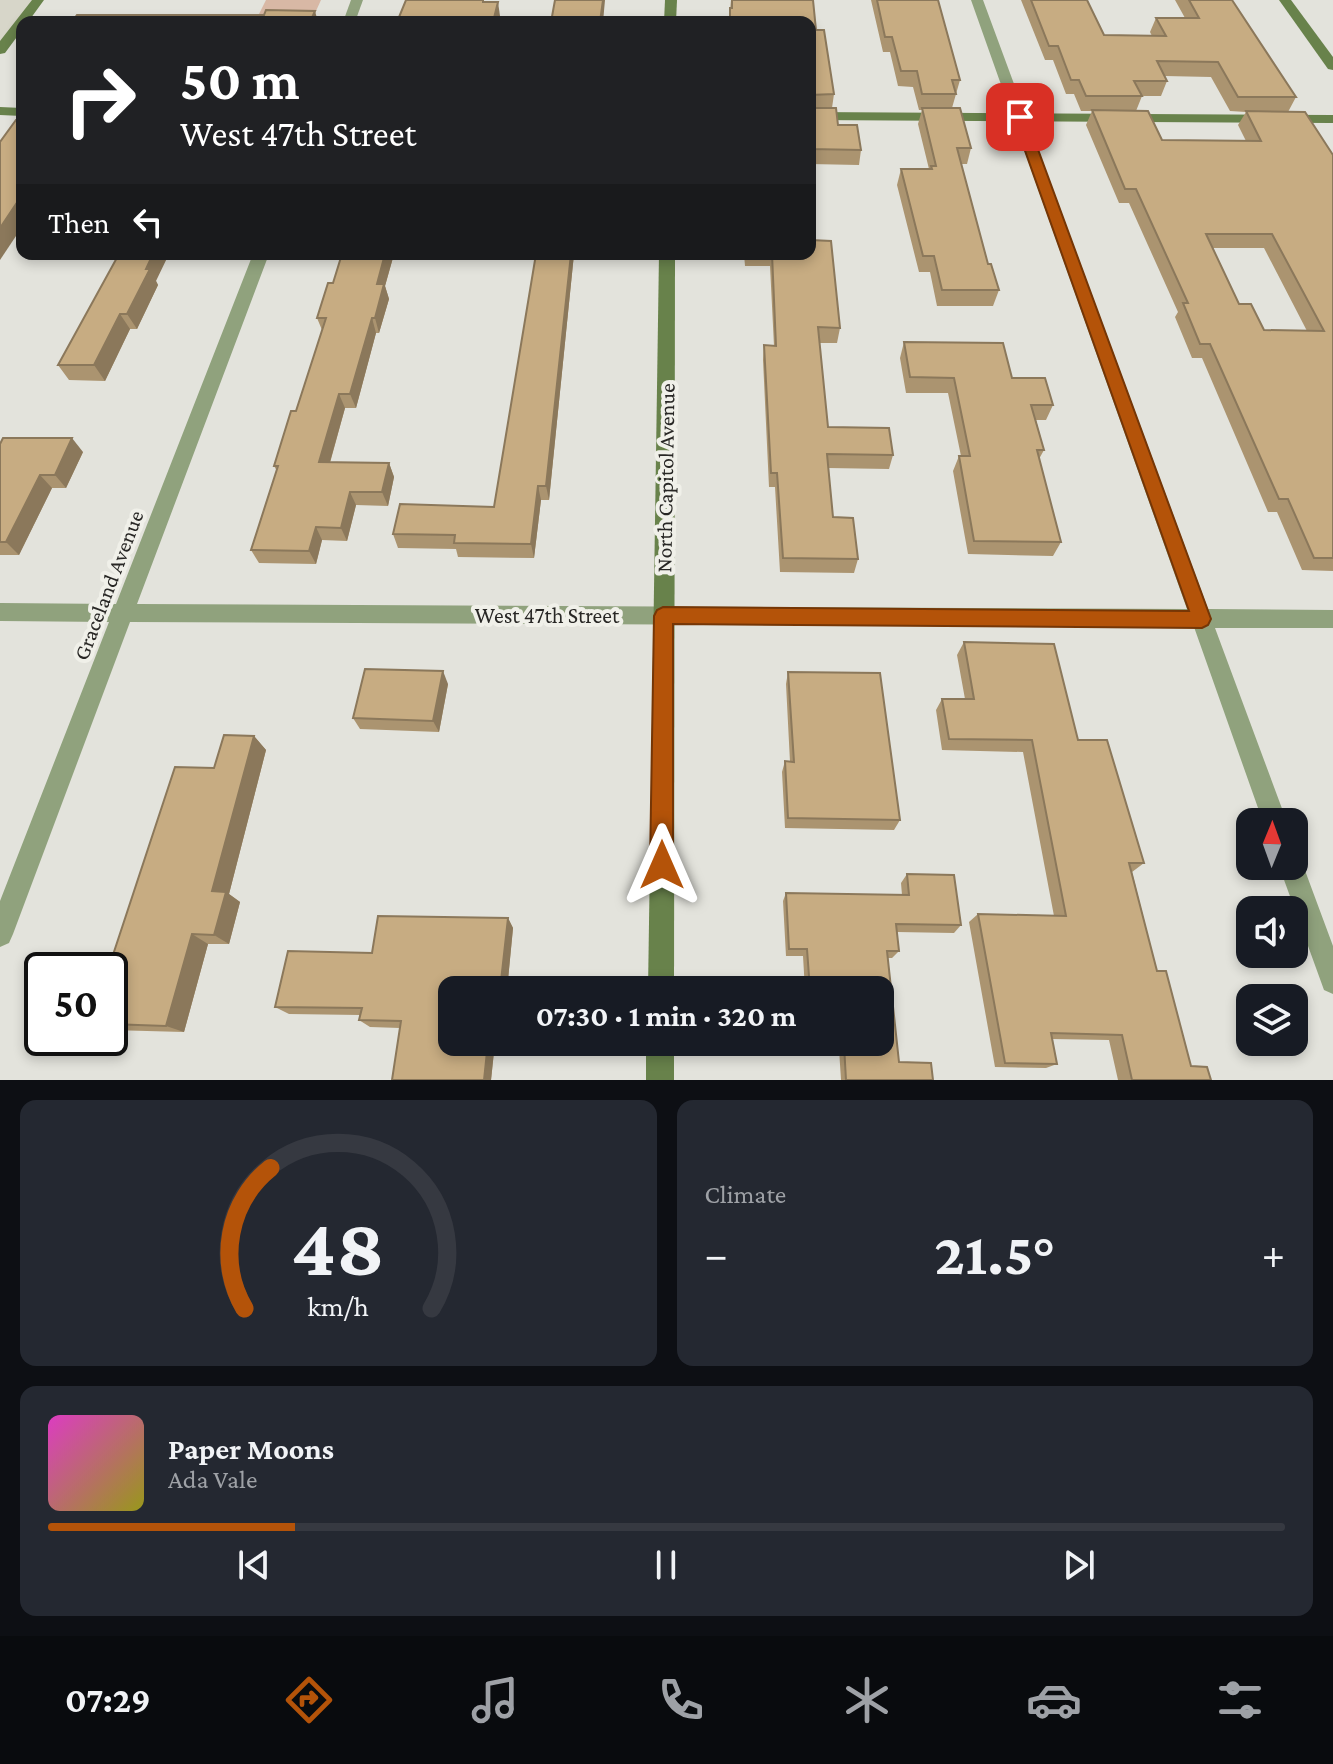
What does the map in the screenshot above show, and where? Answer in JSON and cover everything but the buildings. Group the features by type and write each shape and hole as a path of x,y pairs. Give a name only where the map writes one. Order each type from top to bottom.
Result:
{"street":[{"path":"26,16 38,0"},
{"path":"977,0 1270,808"},
{"path":"1285,0 1333,66"},
{"path":"0,50 16,29"},
{"path":"816,116 1333,119"},
{"name":"Graceland Avenue","path":"0,934 259,260"},
{"name":"North Capitol Avenue","path":"661,976 667,260"},
{"name":"West 47th Street","path":"0,612 1333,619"},
{"path":"1296,880 1333,981"},
{"path":"660,1056 660,1080"}],"shaded area":[{"path":"0,0 35,0 23,16 16,16 16,25 0,46"},
{"path":"266,0 321,0 314,16 258,16"}],"route":[{"path":"662,865 663,616 1202,619 1020,117"}]}
